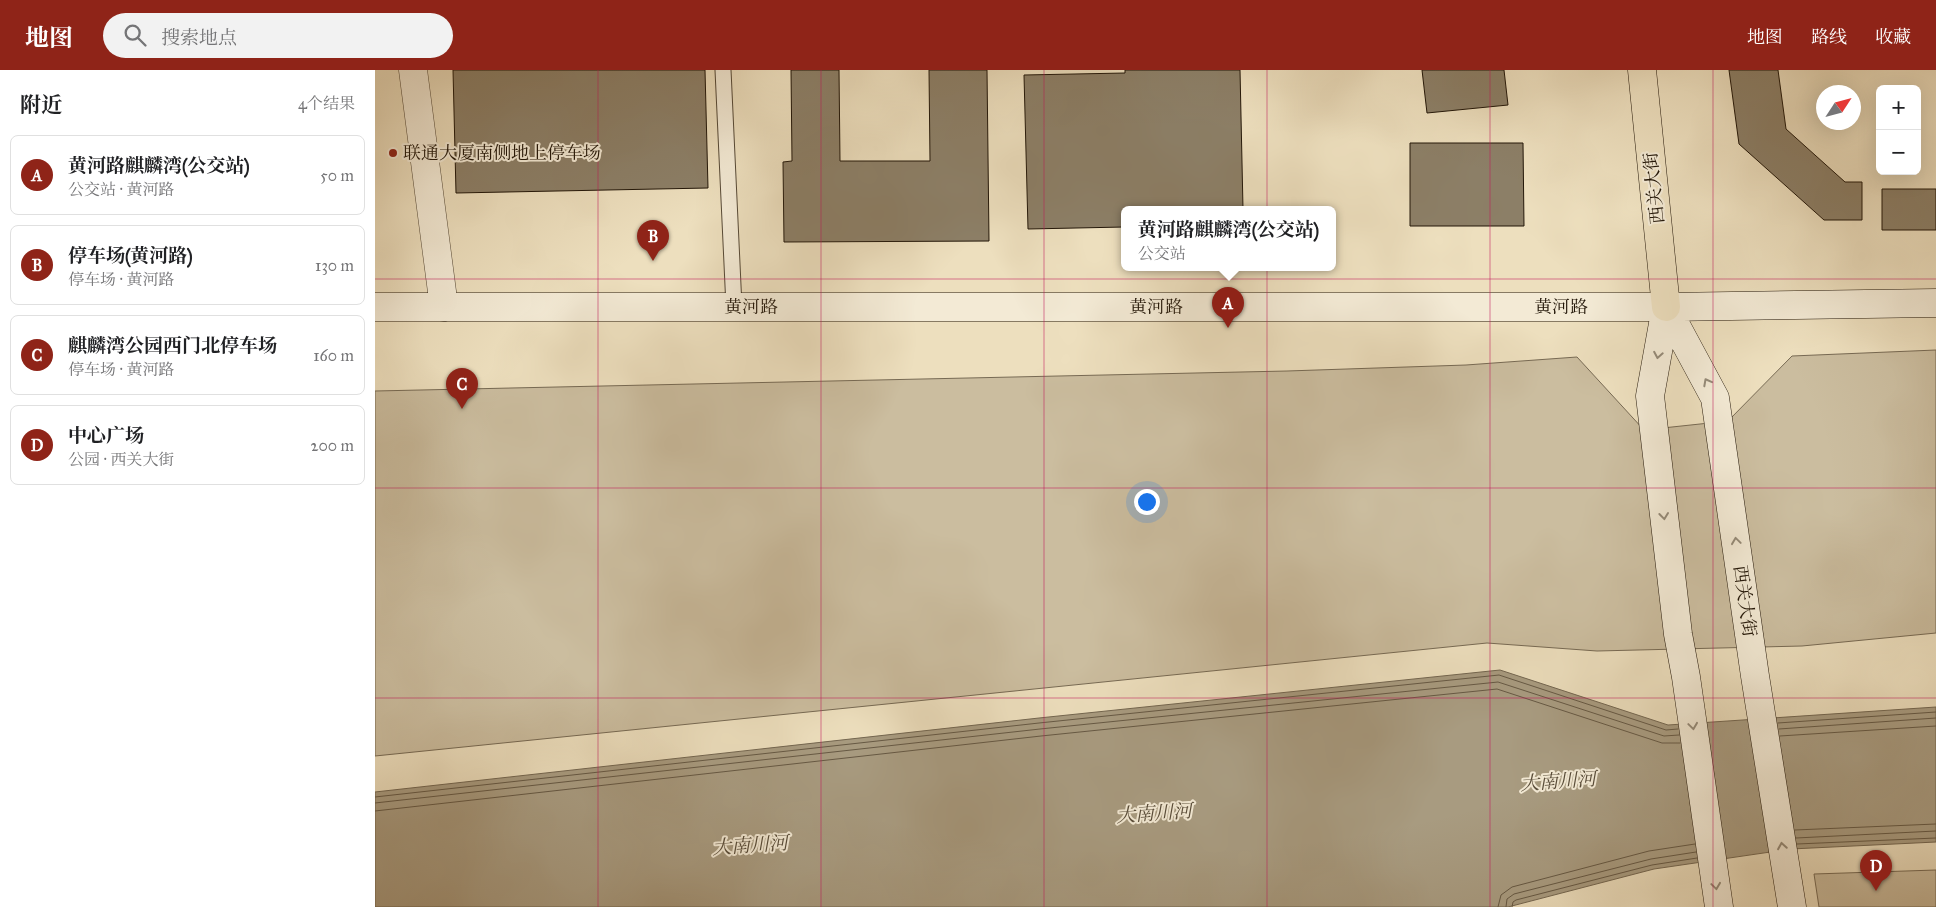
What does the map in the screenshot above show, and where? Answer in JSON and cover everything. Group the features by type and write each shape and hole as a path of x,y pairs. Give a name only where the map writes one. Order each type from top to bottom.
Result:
{"main road":[{"path":"413,70 444,307"},
{"name":"西关大街","path":"1642,70 1666,307 1650,396 1678,634 1686,677 1719,907"},
{"name":"黄河路","path":"375,307 1666,307 1936,303"},
{"name":"西关大街","path":"1666,307 1715,398 1755,676 1791,901"}],"lane":[{"path":"723,70 734,307"}],"shaded area":[{"path":"1936,350 1936,633 1802,646 1597,651 1487,643 375,756 375,391 1287,371 1466,365 1577,357 1644,430 1728,421 1792,356"},
{"path":"1936,870 1936,907 1819,907 1814,874"}],"water":[{"name":"大南川河","path":"1500,670 1668,725 1936,707 1936,842 1791,849 1654,869 1508,907 375,907 375,792 1039,718"}],"building":[{"path":"453,70 705,70 708,188 456,193"},
{"path":"791,70 839,70 840,161 930,161 929,70 987,70 989,241 784,242 783,162 792,161"},
{"path":"1125,70 1240,70 1243,206 1121,206 1121,227 1028,229 1024,75 1125,73"},
{"path":"1422,70 1504,70 1508,105 1427,113"},
{"path":"1729,70 1778,70 1786,129 1845,182 1862,182 1862,220 1824,220 1739,144"},
{"path":"1410,143 1523,143 1524,226 1410,226"},
{"path":"1882,189 1936,189 1936,230 1882,230"}],"place":[{"name":"联通大厦南侧地上停车场","path":"393,153"},
{"name":"停车场(黄河路)","path":"653,261"},
{"name":"黄河路麒麟湾(公交站)","path":"1228,328"},
{"name":"麒麟湾公园西门北停车场","path":"462,409"},
{"name":"中心广场","path":"1876,891"}]}
